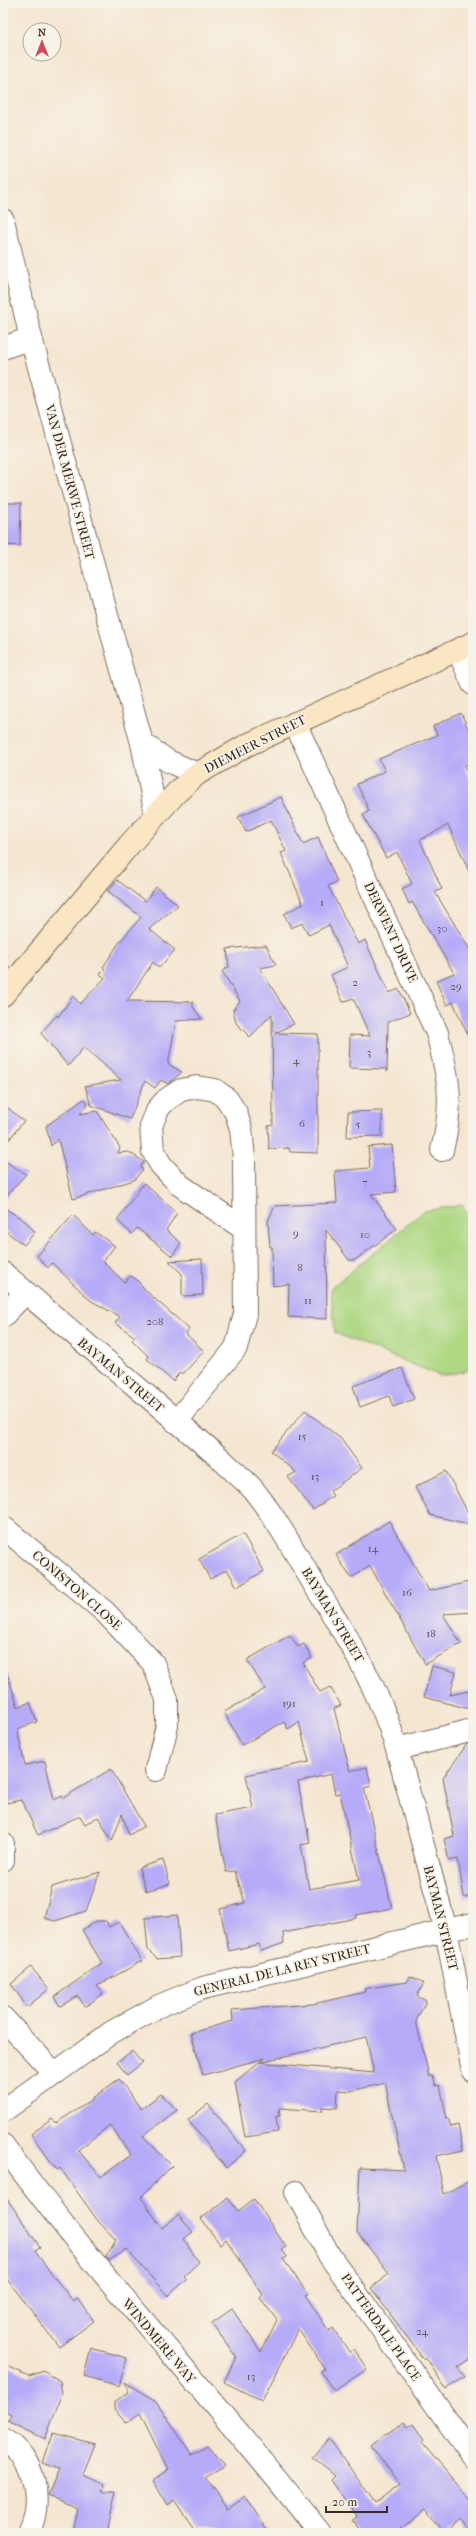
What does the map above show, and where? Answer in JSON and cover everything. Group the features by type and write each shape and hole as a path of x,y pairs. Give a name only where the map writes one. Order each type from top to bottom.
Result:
{"street":[{"name":"VAN DER MERWE STREET","path":"3,220 31,338 142,743 150,795 156,815"},
{"path":"3,348 31,338"},
{"path":"466,647 473,684"},
{"name":"DIEMEER STREET","path":"3,995 156,815 197,774 222,758 295,723 466,647"},
{"name":"DERWENT DRIVE","path":"295,723 437,1033 445,1064 450,1098 449,1120 442,1150"},
{"path":"142,743 168,761 197,774"},
{"path":"176,1422 236,1348 246,1314 244,1158 241,1129 236,1113 227,1098 215,1090 197,1087 181,1090 166,1100 158,1109 151,1126 153,1151 161,1165 180,1185 244,1229"},
{"name":"BAYMAN STREET","path":"3,1273 250,1486 268,1510 374,1684 388,1719 446,1930 473,2071"},
{"path":"3,1316 24,1292"},
{"name":"CONISTON CLOSE","path":"3,1527 105,1612 154,1663 168,1699 168,1726 156,1770"},
{"path":"396,1749 473,1730"},
{"path":"3,1844 3,1860"},
{"name":"GENERAL DE LA REY STREET","path":"3,2111 112,2032 161,2005 203,1988 473,1924"},
{"path":"3,2018 55,2074"},
{"name":"WINDMERE WAY","path":"3,2145 48,2208 152,2334 275,2474 320,2533"},
{"name":"PATTERDALE PLACE","path":"296,2192 329,2255 473,2457"},
{"path":"3,2439 23,2455 32,2471 35,2507 32,2525 28,2533"}],"green space":[{"path":"462,1205 473,1220 473,1369 441,1376 335,1333 331,1288 424,1211"}],"building":[{"path":"3,503 21,503 20,546 3,545"},
{"path":"461,713 473,740 473,762 464,766 473,785 473,879 448,825 420,840 442,889 435,892 473,955 473,1047 453,1002 447,1005 436,981 454,973 412,902 409,904 402,889 412,884 397,852 386,858 363,815 369,811 357,784 385,771 379,759 437,735 433,726"},
{"path":"281,797 303,844 318,837 337,882 328,886 358,944 365,940 389,993 399,989 410,1013 388,1022 387,1072 386,1069 349,1068 350,1035 370,1036 353,998 343,1002 331,975 348,967 329,925 309,935 302,923 291,928 284,914 303,904 281,853 286,851 271,820 246,832 238,817"},
{"path":"117,880 145,901 156,887 178,905 149,929 175,950 159,968 153,962 127,1001 193,1002 193,1007 202,1019 176,1021 168,1064 182,1072 168,1084 161,1080 155,1088 145,1081 130,1119 91,1105 85,1086 121,1080 84,1047 68,1066 41,1033 57,1015 58,1017 73,996 80,1004 105,978 100,974 105,969 103,967 119,943 141,917 108,891"},
{"path":"266,945 276,965 260,968 294,1024 275,1033 318,1034 318,1153 290,1152 289,1148 269,1149 268,1126 273,1125 272,1014 250,1037 236,1023 233,1010 240,1001 222,971 229,967 227,949"},
{"path":"84,1099 88,1104 80,1114 97,1111 120,1148 118,1153 129,1152 144,1162 140,1167 143,1169 134,1180 73,1199 58,1139 51,1146 46,1126"},
{"path":"3,1104 24,1121 3,1147"},
{"path":"382,1111 382,1136 347,1137 348,1112"},
{"path":"392,1145 396,1192 371,1194 397,1229 355,1260 349,1260 326,1230 327,1319 288,1317 289,1284 273,1286 272,1247 270,1247 268,1221 275,1206 337,1203 335,1171 370,1168 368,1147"},
{"path":"3,1160 26,1174 3,1200"},
{"path":"144,1183 177,1213 166,1230 181,1243 172,1256 137,1228 132,1234 117,1220"},
{"path":"3,1207 26,1222 35,1232 24,1245 3,1229"},
{"path":"73,1215 93,1235 95,1232 115,1246 103,1261 124,1282 131,1276 137,1280 147,1292 189,1329 186,1334 204,1351 183,1374 180,1372 173,1381 147,1359 149,1357 132,1340 135,1337 115,1323 120,1317 90,1300 52,1263 48,1268 37,1256"},
{"path":"202,1259 203,1295 182,1296 182,1274 169,1261"},
{"path":"402,1368 414,1399 393,1407 389,1396 360,1407 353,1386"},
{"path":"305,1410 341,1439 362,1468 330,1491 333,1496 313,1510 288,1477 296,1472 271,1451"},
{"path":"446,1471 473,1522 473,1525 430,1515 415,1487"},
{"path":"389,1521 429,1591 473,1581 473,1612 443,1614 461,1644 425,1664 370,1566 351,1578 336,1555"},
{"path":"243,1534 264,1571 237,1587 227,1569 210,1579 199,1559"},
{"path":"290,1635 298,1647 304,1644 312,1658 303,1663 320,1692 330,1687 341,1705 334,1709 350,1771 367,1767 371,1786 364,1788 392,1908 356,1915 356,1918 283,1933 284,1943 261,1951 259,1944 229,1951 220,1909 245,1903 235,1871 226,1872 215,1815 253,1808 246,1775 309,1762 299,1722 288,1729 284,1722 242,1745 224,1712 265,1689 247,1660","holes":["331,1774 335,1794 340,1793 359,1880 309,1889 301,1845 310,1843 298,1782"]},
{"path":"432,1666 456,1672 450,1695 473,1690 473,1710 424,1697"},
{"path":"6,1670 18,1707 30,1702 37,1722 17,1729 25,1765 45,1761 54,1800 62,1796 63,1798 111,1769 144,1826 129,1835 122,1814 112,1841 98,1817 85,1824 80,1816 38,1835 21,1800 7,1803 3,1786 3,1770 6,1769 3,1754 3,1671"},
{"path":"473,1743 473,1897 464,1897 458,1859 449,1861 444,1839 454,1836 443,1778 467,1744"},
{"path":"163,1860 170,1884 146,1891 139,1868"},
{"path":"100,1872 86,1911 55,1921 44,1918 52,1887"},
{"path":"177,1915 180,1957 157,1959 148,1950 145,1918"},
{"path":"96,1921 106,1921 109,1927 119,1922 142,1961 97,1986 103,1994 85,2007 78,1996 60,2006 54,1997 102,1963 82,1930"},
{"path":"31,1967 49,1989 27,2007 11,1984"},
{"path":"410,1976 424,1983 417,1996 426,2001 416,2021 429,2076 433,2076 436,2086 440,2085 447,2119 448,2118 451,2127 458,2125 463,2150 436,2156 444,2194 473,2179 473,2357 457,2367 465,2377 446,2389 426,2358 424,2360 371,2288 389,2274 357,2232 360,2168 404,2170 385,2083 350,2091 338,2090 337,2108 322,2107 322,2111 279,2108 280,2115 276,2116 278,2132 245,2137 235,2082 259,2062 374,2073 366,2037 260,2062 265,2058 203,2075 191,2033 233,2021 232,2010 313,2004 365,1992 364,1989 406,1982"},
{"path":"132,2051 142,2063 127,2075 117,2062"},
{"path":"119,2079 141,2109 161,2094 177,2110 143,2136 172,2166 141,2197 162,2228 178,2215 193,2232 183,2239 199,2262 184,2276 187,2279 168,2296 126,2249 109,2261 106,2257 116,2240 98,2221 60,2168 57,2170 31,2134 52,2119 56,2123 92,2100 91,2099","holes":["110,2125 131,2155 101,2177 78,2150"]},
{"path":"208,2104 246,2151 226,2168 188,2120"},
{"path":"3,2193 40,2247 35,2250 46,2267 73,2301 78,2298 94,2321 59,2347 3,2274"},
{"path":"228,2198 238,2211 254,2199 286,2247 282,2249 287,2257 283,2259 308,2294 305,2295 329,2331 333,2328 350,2353 354,2350 367,2369 334,2391 321,2372 325,2369 298,2329 262,2401 224,2382 236,2357 212,2323 232,2309 261,2352 277,2320 260,2298 263,2295 226,2239 220,2244 201,2219"},
{"path":"91,2348 127,2358 119,2386 84,2376"},
{"path":"3,2364 29,2376 44,2371 60,2381 62,2394 45,2439 8,2421 11,2415 3,2411"},
{"path":"124,2382 156,2401 192,2455 208,2446 225,2465 205,2476 228,2508 245,2496 269,2533 197,2533 174,2500 167,2505 153,2480 168,2470 140,2413 126,2423 114,2409 114,2402 129,2392"},
{"path":"405,2422 408,2427 413,2424 424,2440 421,2442 473,2503 473,2533 469,2533 461,2520 443,2533 426,2509 393,2533 363,2533 353,2520 357,2517 331,2480 335,2476 312,2457 329,2438 375,2504 400,2485 371,2445"},
{"path":"53,2433 95,2444 83,2474 105,2484 101,2491 116,2491 107,2533 73,2533 78,2507 48,2495 59,2469 43,2463"}]}
